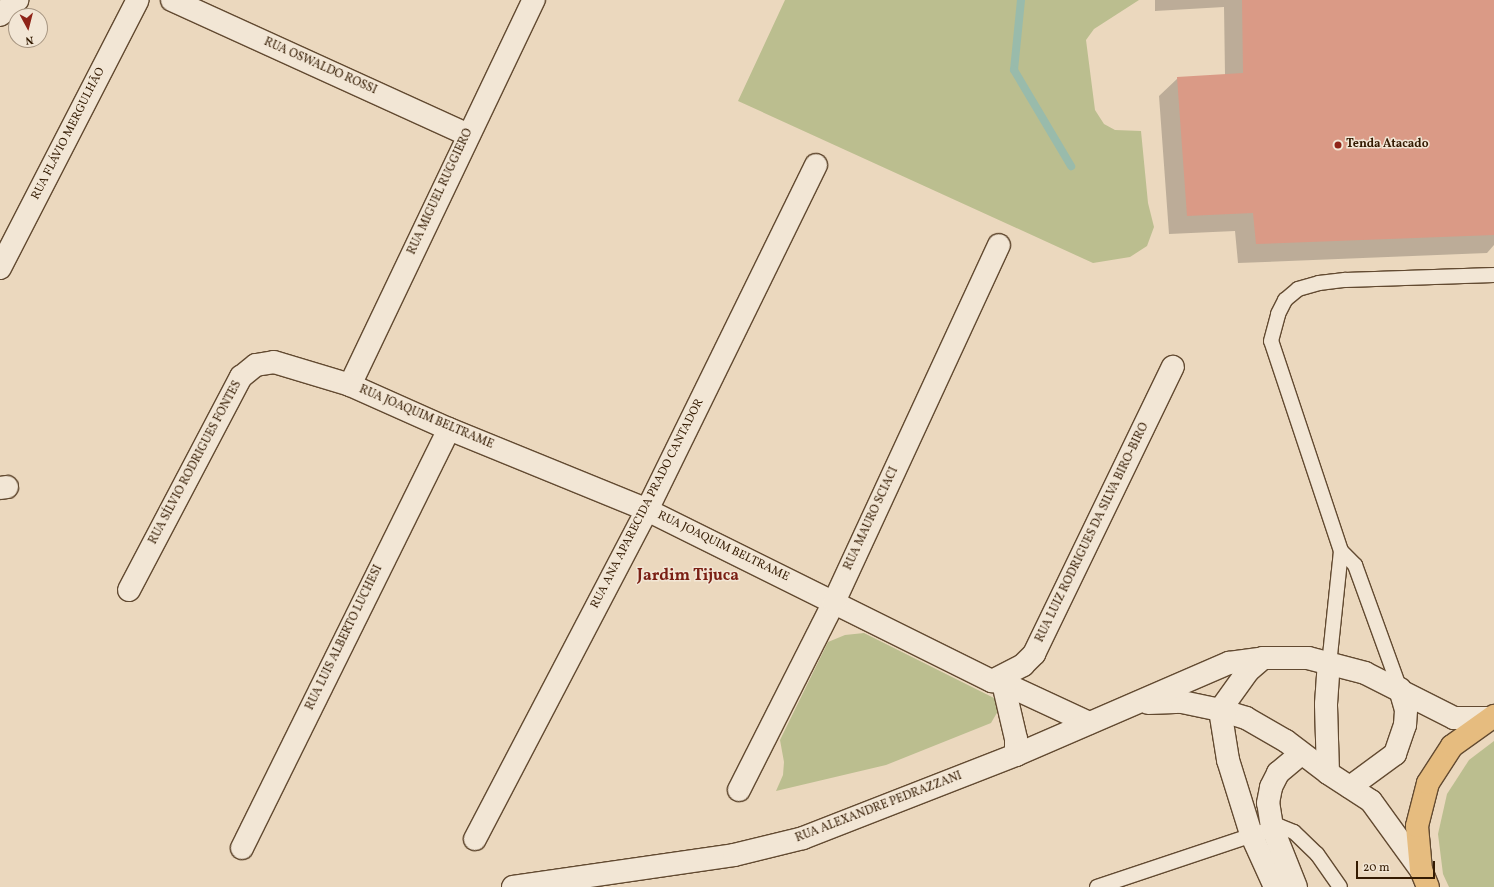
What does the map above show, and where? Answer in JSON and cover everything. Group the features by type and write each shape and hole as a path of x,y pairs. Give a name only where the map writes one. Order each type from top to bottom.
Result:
{"main road":[{"path":"1425,878 1417,826 1428,783 1452,746 1491,717"}],"street":[{"path":"0,16 17,0"},
{"name":"RUA FLÁVIO MERGULHÃO","path":"0,268 138,0"},
{"name":"RUA OSWALDO ROSSI","path":"172,0 468,135"},
{"name":"RUA MIGUEL RUGGIERO","path":"350,385 468,135 534,0"},
{"name":"RUA ANA APARECIDA PRADO CANTADOR","path":"475,839 647,510 816,165"},
{"name":"RUA MAURO SCIACI","path":"739,790 834,602 999,245"},
{"name":"RUA SÍLVIO RODRIGUES FONTES","path":"129,590 241,377 256,365 274,362 350,385"},
{"name":"RUA LUIZ RODRIGUES DA SILVA BIRO-BIRO","path":"997,682 1023,665 1034,654 1173,367"},
{"name":"RUA JOAQUIM BELTRAME","path":"350,385 449,429 647,510 997,682 1089,723"},
{"name":"RUA LUIS ALBERTO LUCHESI","path":"242,848 449,429"},
{"path":"1263,658 1248,671 1220,710 1228,760 1251,834 1275,887"},
{"name":"RUA ALEXANDRE PEDRAZZANI","path":"513,887 734,855 803,838 1016,755 1229,663 1263,658 1308,658 1329,665 1365,672 1454,718 1491,717"},
{"path":"1328,773 1326,704 1329,665"},
{"path":"997,682 1016,739 1016,755"},
{"path":"1350,787 1395,754 1405,725 1406,710 1400,689"},
{"name":"RUA ALEXANDRE PEDRAZZANI","path":"1139,703 1182,702 1220,710 1246,718 1286,741 1301,754 1371,801 1425,878"},
{"path":"1296,887 1272,827 1268,803 1271,787 1278,774 1301,754"}],"lane":[{"path":"1329,665 1341,550 1271,341 1278,314 1285,300 1298,289 1345,280 1494,276"},
{"path":"1341,550 1355,565 1400,689"},
{"path":"1097,887 1272,827 1286,828 1294,832 1326,865 1340,887"}],"green space":[{"path":"785,0 1139,0 1094,29 1086,40 1095,110 1104,124 1115,130 1141,131 1148,203 1154,227 1147,246 1130,257 1093,263 738,101"},
{"path":"864,633 994,698 998,711 991,723 886,765 776,791 783,775 784,762 780,740 828,642 845,635"},
{"path":"1494,741 1494,887 1449,887 1443,874 1438,834 1447,794 1469,760"}],"building":[{"name":"Tenda Atacado","path":"1242,0 1494,0 1494,235 1256,244 1253,213 1187,216 1177,77 1243,73"}],"waterway":[{"path":"1021,0 1014,70 1071,166"}],"place":[{"name":"Tenda Atacado","path":"1338,145"}],"district":[{"name":"Jardim Tijuca","path":"688,576"}]}
